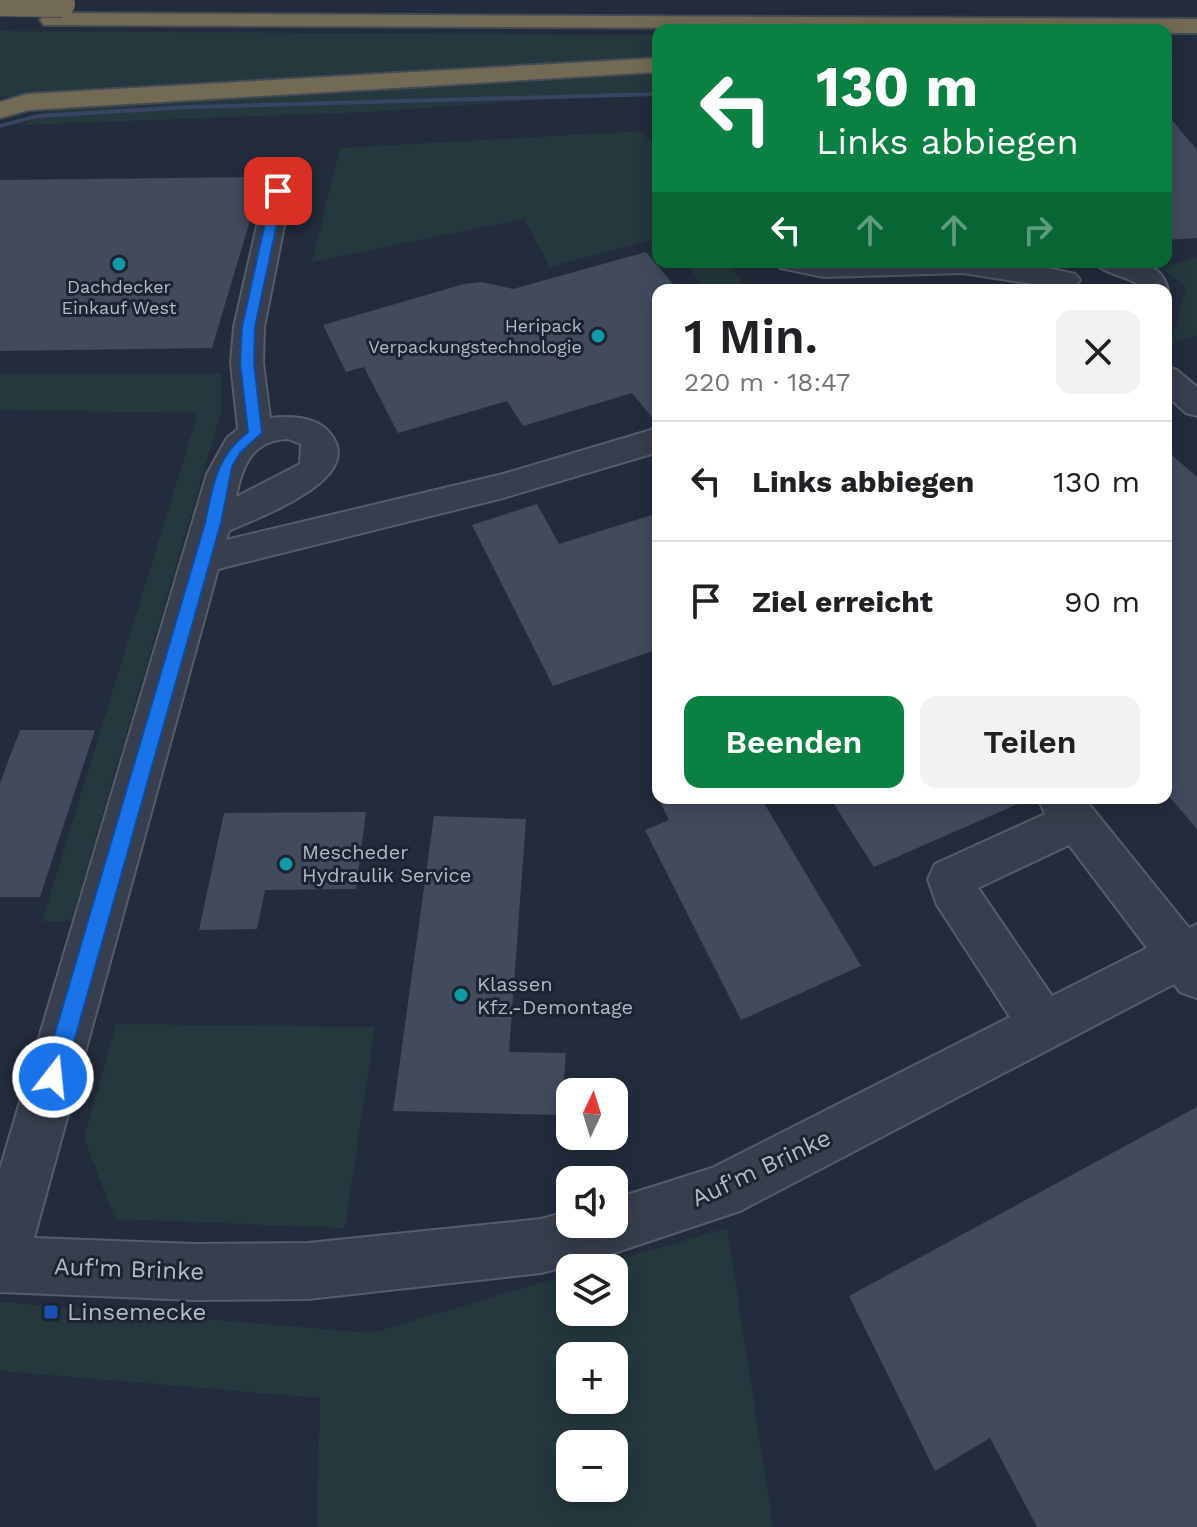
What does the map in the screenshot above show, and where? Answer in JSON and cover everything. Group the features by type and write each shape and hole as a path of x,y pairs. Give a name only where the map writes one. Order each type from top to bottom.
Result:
{"highway":[{"path":"754,1 934,11"},
{"path":"0,3 57,12 1034,24"},
{"path":"0,19 57,12 1197,11"},
{"path":"1172,26 1197,26"},
{"path":"1172,35 1197,33"},
{"path":"0,104 652,65"},
{"path":"0,110 27,102"}],"street":[{"path":"0,19 13,0"},
{"path":"255,433 247,363 249,327 278,191"},
{"path":"946,284 985,268"},
{"path":"998,268 1063,284"},
{"path":"1125,268 1146,276 1150,284"},
{"path":"1172,382 1197,405"},
{"path":"0,1262 208,541 225,466 235,449 255,433 287,428 310,433 317,440 320,459 313,472 208,541"},
{"path":"208,541 503,486 652,442"},
{"path":"1043,1025 953,890 951,879 1067,809 1192,958"},
{"name":"Auf'm Brinke","path":"0,1262 194,1272 308,1271 541,1246 721,1192 1043,1025 1192,958"}],"green space":[{"path":"0,31 652,35 652,60 0,97"},
{"path":"652,71 652,91 371,112 21,125 58,106"},
{"path":"643,131 652,145 652,240 550,267 524,219 312,262 340,148"},
{"path":"1197,257 1197,335 1172,344 1186,288 1162,268 1172,268 1172,265"},
{"path":"688,268 733,268 744,284 700,284"},
{"path":"0,374 221,374 221,413 71,921 42,921 198,413 0,410"},
{"path":"116,1024 375,1027 345,1228 115,1219 84,1138"},
{"path":"727,1228 773,1527 317,1527 320,1398 0,1371 0,1302 372,1333 556,1278 556,1326 628,1326 628,1257"}],"building":[{"path":"1172,120 1197,150 1197,238 1172,240"},
{"name":"Dachdecker Einkauf West","path":"263,177 212,348 0,351 0,180"},
{"name":"Heripack Verpackungstechnologie","path":"646,252 652,259 652,268 659,268 673,284 652,284 652,418 632,393 523,426 507,401 398,433 364,367 346,372 323,325 464,284 482,282 513,289"},
{"path":"1172,455 1197,477 1197,829 1172,800"},
{"path":"537,504 559,544 652,515 652,651 553,686 472,525"},
{"path":"20,730 95,730 40,897 0,897 0,783"},
{"path":"661,804 765,804 861,966 741,1020 645,830 669,820"},
{"path":"834,804 1018,804 874,867"},
{"name":"Mescheder Hydraulik Service","path":"366,812 356,889 265,890 257,929 199,930 224,813"},
{"name":"Klassen Kfz.-Demontage","path":"434,816 526,819 509,1052 566,1053 564,1078 556,1078 556,1115 393,1111"},
{"path":"1197,1107 1197,1527 1037,1527 990,1438 935,1471 849,1296"}],"waterway":[{"path":"0,126 37,116 190,107 652,94"}],"place":[{"name":"Dachdecker Einkauf West","path":"119,264"},
{"name":"Heripack Verpackungstechnologie","path":"598,336"},
{"name":"Mescheder Hydraulik Service","path":"286,864"},
{"name":"Klassen Kfz.-Demontage","path":"461,995"},
{"name":"Linsemecke","path":"51,1312"}],"route":[{"path":"53,1077 213,523 225,466 235,449 255,433 247,363 249,327 278,191"}]}
